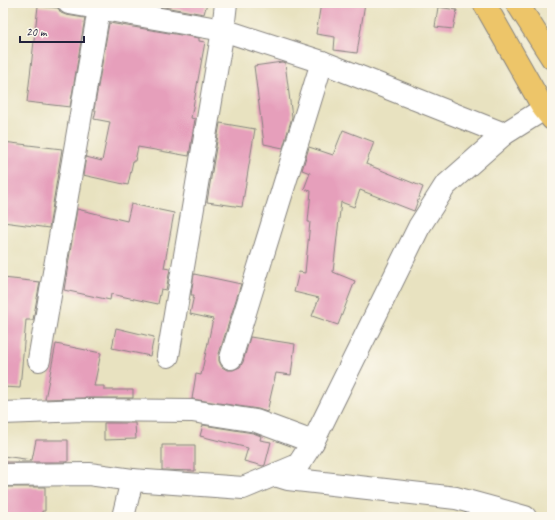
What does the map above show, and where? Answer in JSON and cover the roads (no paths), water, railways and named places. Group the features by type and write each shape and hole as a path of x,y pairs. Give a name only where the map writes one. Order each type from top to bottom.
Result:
{"main road":[{"path":"484,3 548,114"},
{"path":"517,3 552,58"}],"street":[{"path":"69,3 100,6 223,30 322,62 504,134"},
{"path":"168,356 223,30 226,3"},
{"path":"39,360 100,6"},
{"path":"232,358 322,62"},
{"path":"3,475 89,474 132,480 243,488 298,465 313,442 419,227 445,186 504,134 548,114"},
{"path":"3,413 83,410 192,411 256,421 313,442"},
{"path":"275,475 288,479 456,498 524,517"},
{"path":"123,517 132,480"}]}
